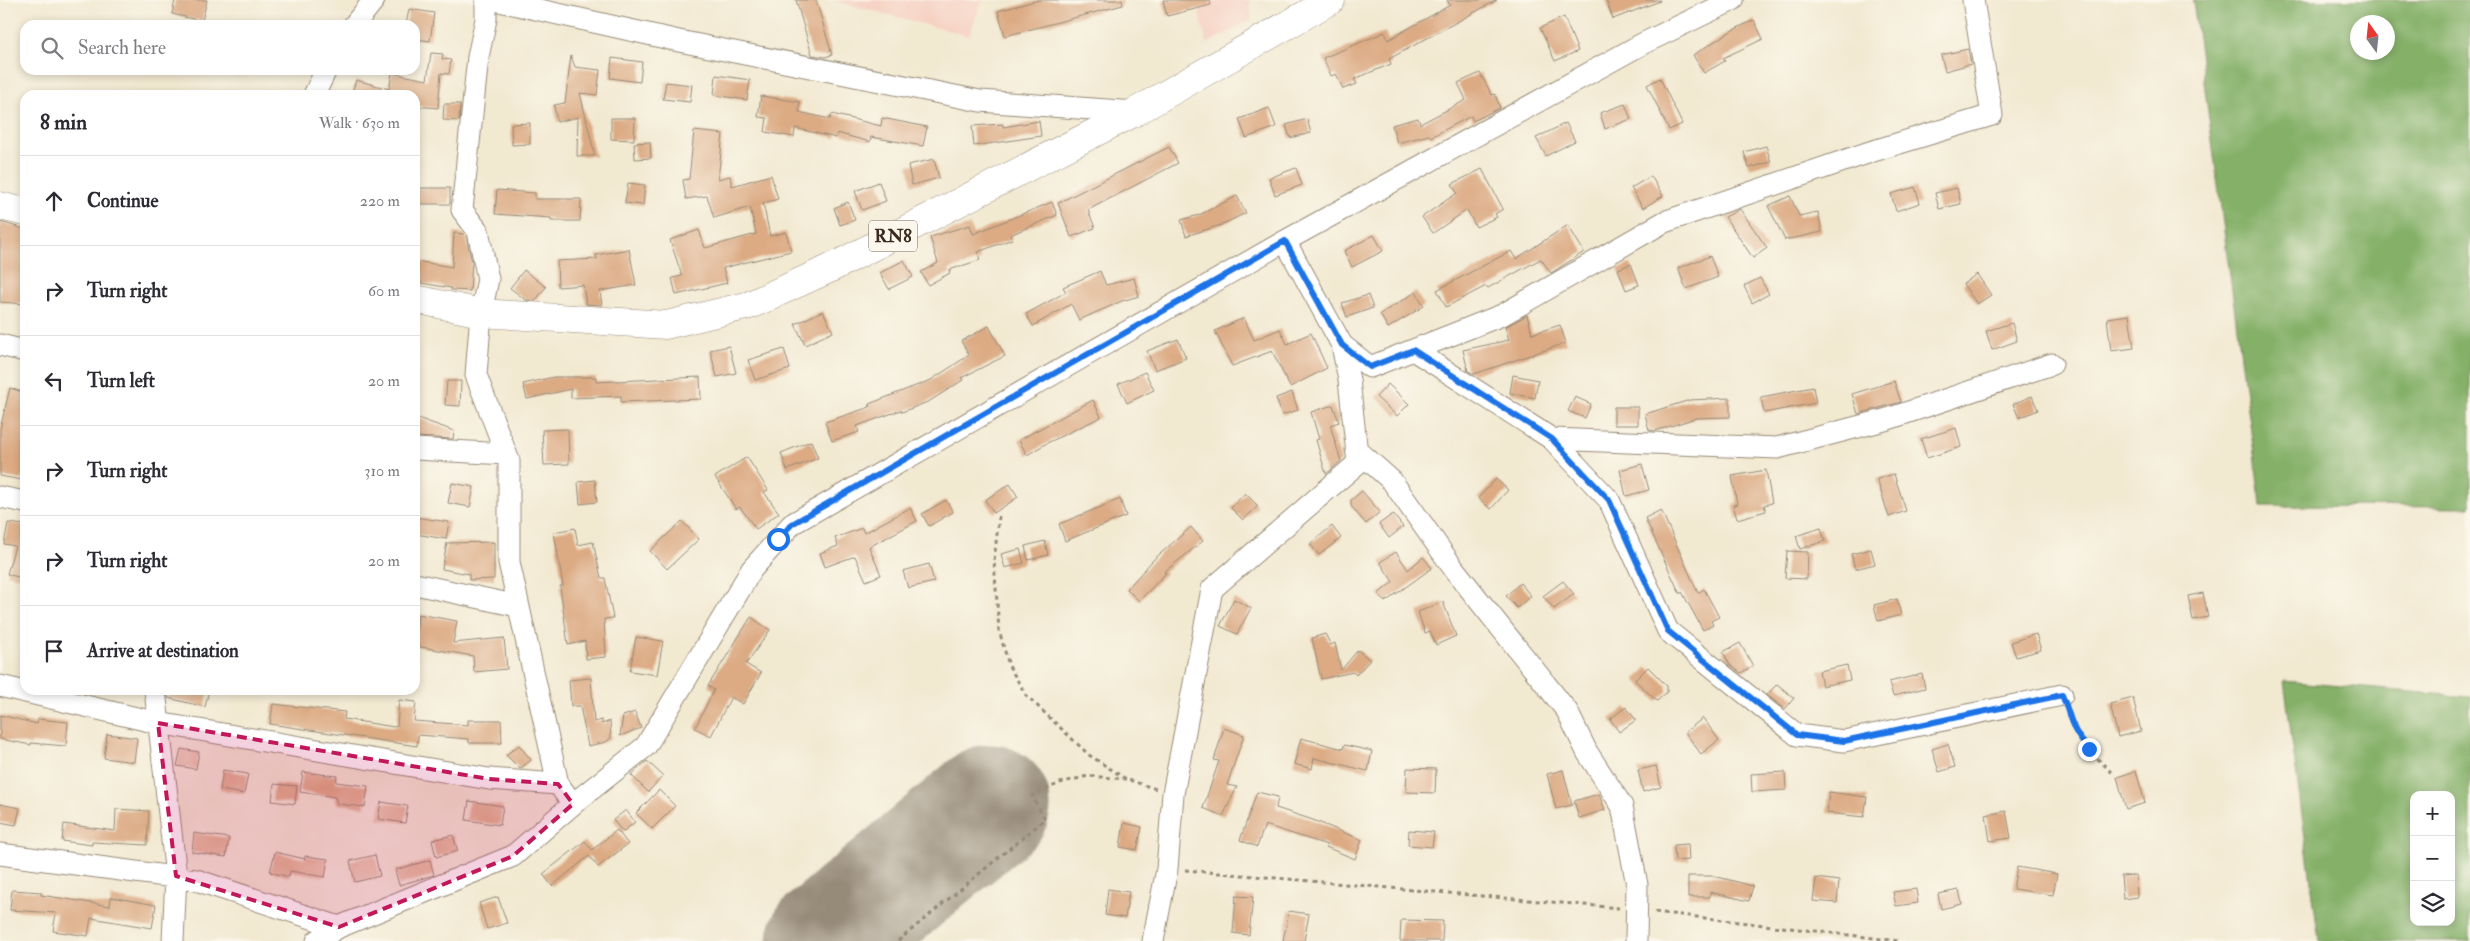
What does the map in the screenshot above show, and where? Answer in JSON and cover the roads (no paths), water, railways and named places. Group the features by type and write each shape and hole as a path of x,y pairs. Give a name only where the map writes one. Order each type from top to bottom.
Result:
{"main road":[{"name":"RN8","path":"420,300 481,314 666,325 750,305 831,268 1135,112 1331,0"},
{"path":"0,206 20,211"}],"street":[{"path":"358,20 374,0"},
{"path":"486,0 462,210 478,231 488,279 481,314 476,375 509,461 509,562 558,784 573,804"},
{"path":"495,0 679,41 980,101 1135,112"},
{"path":"317,941 339,927 513,856 573,804 646,746 752,569 792,524 1285,241 1642,44 1734,0"},
{"path":"1342,345 1370,367 1502,315 1664,222 1870,152 1992,115 1973,0"},
{"path":"316,90 324,75"},
{"path":"1153,941 1167,868 1173,794 1212,589 1358,463 1349,380 1342,345 1285,241"},
{"path":"0,345 20,350"},
{"path":"1413,350 1552,439 1609,500 1668,631 1797,735 1844,741 2062,695"},
{"path":"1552,439 1777,448 1888,419 2052,364"},
{"path":"1356,448 1392,482 1454,569 1568,711 1587,752 1622,806 1637,885 1636,941"},
{"path":"420,450 506,454"},
{"path":"0,497 20,501"},
{"path":"420,585 518,606"},
{"path":"0,686 20,691"},
{"path":"38,695 158,723 489,779 558,784"},
{"path":"155,695 176,876 173,941"},
{"path":"0,854 196,880 339,927"}]}
